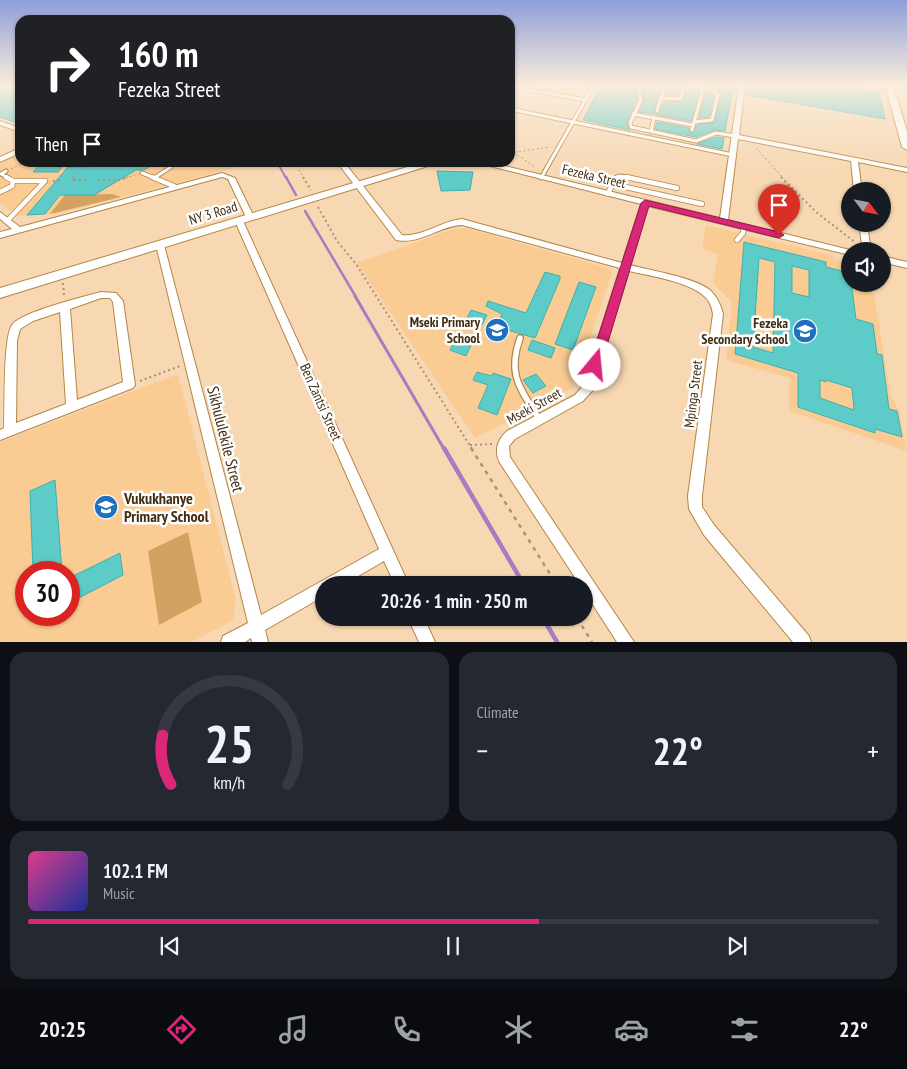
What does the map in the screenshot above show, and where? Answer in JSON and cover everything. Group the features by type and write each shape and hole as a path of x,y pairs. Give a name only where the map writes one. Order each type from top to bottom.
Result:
{"street":[{"path":"724,221 738,115"},
{"path":"903,118 907,147"},
{"path":"0,123 15,128"},
{"path":"735,136 907,170"},
{"path":"0,160 15,152"},
{"path":"854,160 857,182"},
{"name":"Mpinga Street","path":"344,167 399,238 411,238 451,223 462,222 692,285 702,290 714,301 718,314 695,496 696,509 709,530 803,642"},
{"name":"NY 3 Road","path":"0,292 419,167"},
{"name":"Fezeka Street","path":"497,167 841,250"},
{"name":"Ben Zantsi Street","path":"176,187 219,176 228,176 244,219 398,576"},
{"path":"0,234 176,187"},
{"name":"Mseki Street","path":"626,642 504,460 502,452 506,439 579,398 588,388 645,203"},
{"path":"4,218 17,229"},
{"name":"Sikhululekile Street","path":"160,245 260,642"},
{"path":"891,261 907,265"},
{"path":"108,294 116,298 129,385 5,433 12,333 16,327 29,318 65,305 108,294"},
{"path":"65,305 72,407"},
{"path":"345,576 387,552"},
{"path":"229,642 315,593"},
{"path":"420,626 427,642"}],"lane":[{"path":"536,115 732,155"},
{"path":"541,178 576,115"},
{"path":"634,115 630,123 631,127 651,132 696,141 703,140 716,133 735,136"},
{"path":"639,115 693,123 710,122 714,115"},
{"path":"692,130 695,115"},
{"path":"651,132 654,118"},
{"path":"154,178 171,167"},
{"path":"4,218 46,181 13,181 1,174 6,171"},
{"path":"142,174 176,187"},
{"path":"608,194 612,184 620,176 677,188"},
{"path":"0,192 12,186 13,181"},
{"path":"612,184 702,204"},
{"path":"737,240 743,233 744,226"},
{"path":"520,338 512,358 513,371 539,419"}],"path":[{"path":"749,144 757,148 771,167 835,228 854,242"},
{"path":"515,153 559,145"},
{"path":"515,154 539,169"},
{"path":"6,171 15,167"},
{"path":"84,167 72,180 88,180"},
{"path":"297,167 313,193"},
{"path":"98,180 120,180 142,174"},
{"path":"317,202 337,241 356,264 551,576"},
{"path":"63,279 65,305"},
{"path":"129,385 190,363"},
{"path":"470,445 494,444"},
{"path":"583,626 592,642"}],"shaded area":[{"path":"15,157 15,167 237,167 57,214 17,216 0,203 0,164"},
{"path":"112,194 121,197 50,214 65,195"},
{"name":"Fezeka Secondary School","path":"706,225 831,255 841,262 841,292 873,292 891,396 899,410 907,451 789,411 789,378 726,360 732,302 713,283 718,254 702,249"},
{"name":"Mseki Primary School","path":"467,228 608,268 612,273 573,388 475,438 357,263 453,229"},
{"name":"Vukukhanye Primary School","path":"178,374 236,600 233,620 194,641 0,642 0,442"},
{"path":"188,532 202,602 159,625 148,551"}],"building":[{"path":"0,115 15,115 15,122 0,117"},
{"path":"586,115 630,115 627,122 630,130 583,120"},
{"path":"657,115 693,115 691,121"},
{"path":"700,115 709,115 709,117 699,118"},
{"path":"716,115 728,115 725,131 715,130 696,137 655,129 657,122 689,128 689,132 692,133 697,125 715,122"},
{"path":"862,115 884,115 885,119"},
{"path":"716,137 724,138 722,149 697,144"},
{"path":"38,167 62,167 58,172 33,172"},
{"path":"68,167 149,167 144,170 136,170 94,195 60,195 45,214 27,215"},
{"path":"437,171 473,172 470,190 441,191"},
{"name":"Fezeka Secondary School","path":"744,242 826,262 826,267 841,271 841,292 852,292 856,319 873,324 877,354 882,355 889,409 897,411 902,437 875,429 875,433 798,407 798,373 735,354","holes":["759,258 775,262 773,353 753,347","792,266 809,270 809,297 792,293","820,380 852,388 854,410 820,398"]},
{"path":"545,272 560,276 560,279 535,338 497,327 502,314 486,306 488,301 526,313"},
{"path":"579,282 596,287 573,350 555,344"},
{"path":"471,310 487,315 482,325 466,320"},
{"path":"457,336 473,341 466,356 450,350"},
{"path":"532,340 555,348 551,358 528,350"},
{"path":"477,372 492,376 493,373 511,379 497,415 478,408 488,385 473,380"},
{"path":"536,374 546,386 533,393 523,380"},
{"path":"55,480 61,561 33,561 30,491"},
{"path":"120,553 123,575 80,597 80,573"}],"waterway":[{"path":"280,167 286,178"},
{"path":"286,177 296,195"},
{"path":"305,211 356,297"},
{"path":"355,296 444,449"},
{"path":"444,448 519,576"},
{"path":"548,626 557,642"}],"place":[{"name":"Mseki Primary School","path":"497,330"},
{"name":"Fezeka Secondary School","path":"805,331"},
{"name":"Vukukhanye Primary School","path":"106,507"}],"route":[{"path":"595,365 645,203 779,235"}]}
